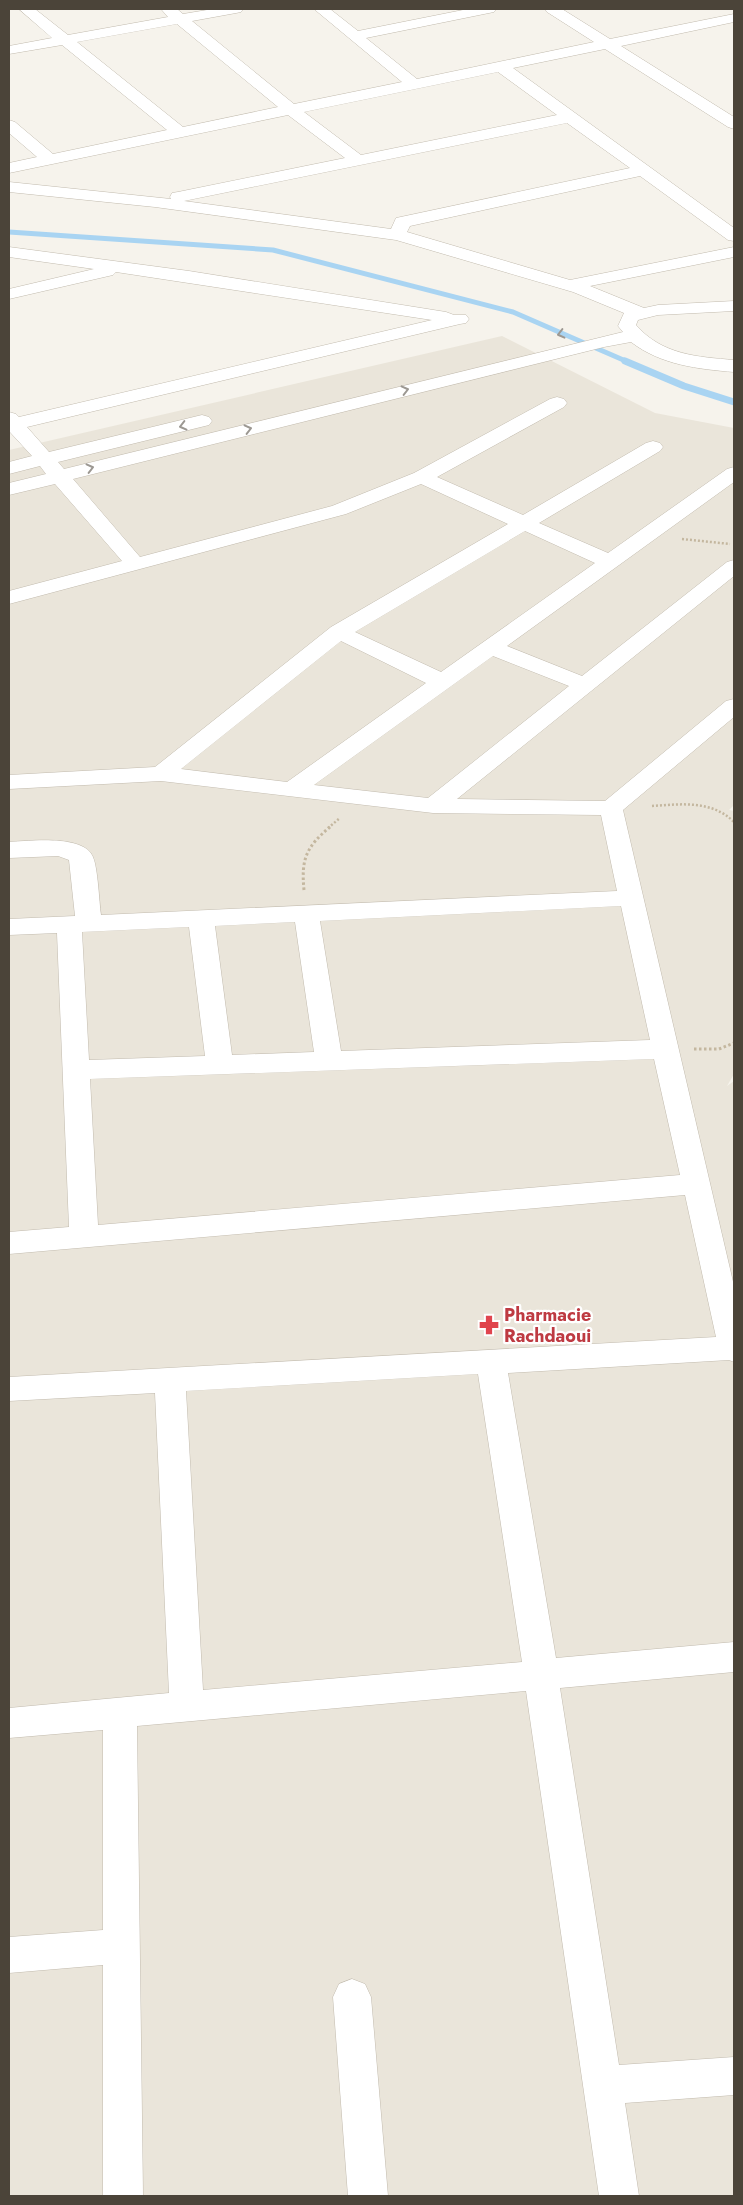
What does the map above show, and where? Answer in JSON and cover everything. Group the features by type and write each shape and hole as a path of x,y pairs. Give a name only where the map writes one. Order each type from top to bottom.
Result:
{"street":[{"path":"26,9 179,132"},
{"path":"168,9 290,109 358,160"},
{"path":"9,50 236,9"},
{"path":"321,9 414,84"},
{"path":"355,36 488,9"},
{"path":"552,9 734,124"},
{"path":"699,13 734,34"},
{"path":"9,168 734,18"},
{"path":"500,66 734,236"},
{"path":"155,202 571,117"},
{"path":"9,125 50,159"},
{"path":"398,235 402,222 643,170"},
{"path":"9,187 155,202 398,235 579,288 635,315"},
{"path":"9,252 126,267 460,319 10,422 136,564"},
{"path":"579,288 576,285 582,281 734,252"},
{"path":"9,294 126,267"},
{"path":"362,382 658,310 734,306"},
{"path":"635,315 627,326 634,336 652,349 693,362 734,366"},
{"path":"9,489 604,341 634,336"},
{"path":"9,598 339,510 421,477 557,403"},
{"path":"9,468 217,417"},
{"path":"161,774 339,632 522,522 653,447"},
{"path":"291,790 734,473"},
{"path":"421,477 610,562"},
{"path":"433,806 734,566"},
{"path":"339,632 443,682"},
{"path":"491,647 585,685"},
{"path":"9,782 161,774 433,806 611,808 734,706"},
{"path":"9,1389 734,1349 611,808"},
{"path":"9,850 66,848 77,852 81,857 76,1070 84,1236"},
{"path":"9,927 631,898"},
{"path":"306,913 329,1062"},
{"path":"201,918 220,1065"},
{"path":"76,1070 666,1050"},
{"path":"9,1243 696,1184"},
{"path":"491,1362 541,1674 619,2196"},
{"path":"170,1380 187,1706"},
{"path":"9,1723 734,1657"},
{"path":"120,1712 123,2196"},
{"path":"9,1954 121,1946"},
{"path":"352,1997 368,2196"},
{"path":"602,2086 734,2076"}],"path":[{"path":"644,538 715,541 734,545"},
{"path":"306,913 303,876 305,855 323,833 363,798"},
{"path":"611,808 694,805 715,808 724,812 734,822"},
{"path":"666,1050 719,1049 734,1043"}],"shaded area":[{"path":"502,336 655,413 734,428 734,805 729,810 734,811 734,1074 727,1086 734,1081 734,2196 9,2196 9,450"}],"waterway":[{"path":"9,232 273,250 513,312 628,362"},
{"path":"625,361 684,386 734,402"}],"place":[{"name":"Pharmacie Rachdaoui","path":"489,1325"}]}
